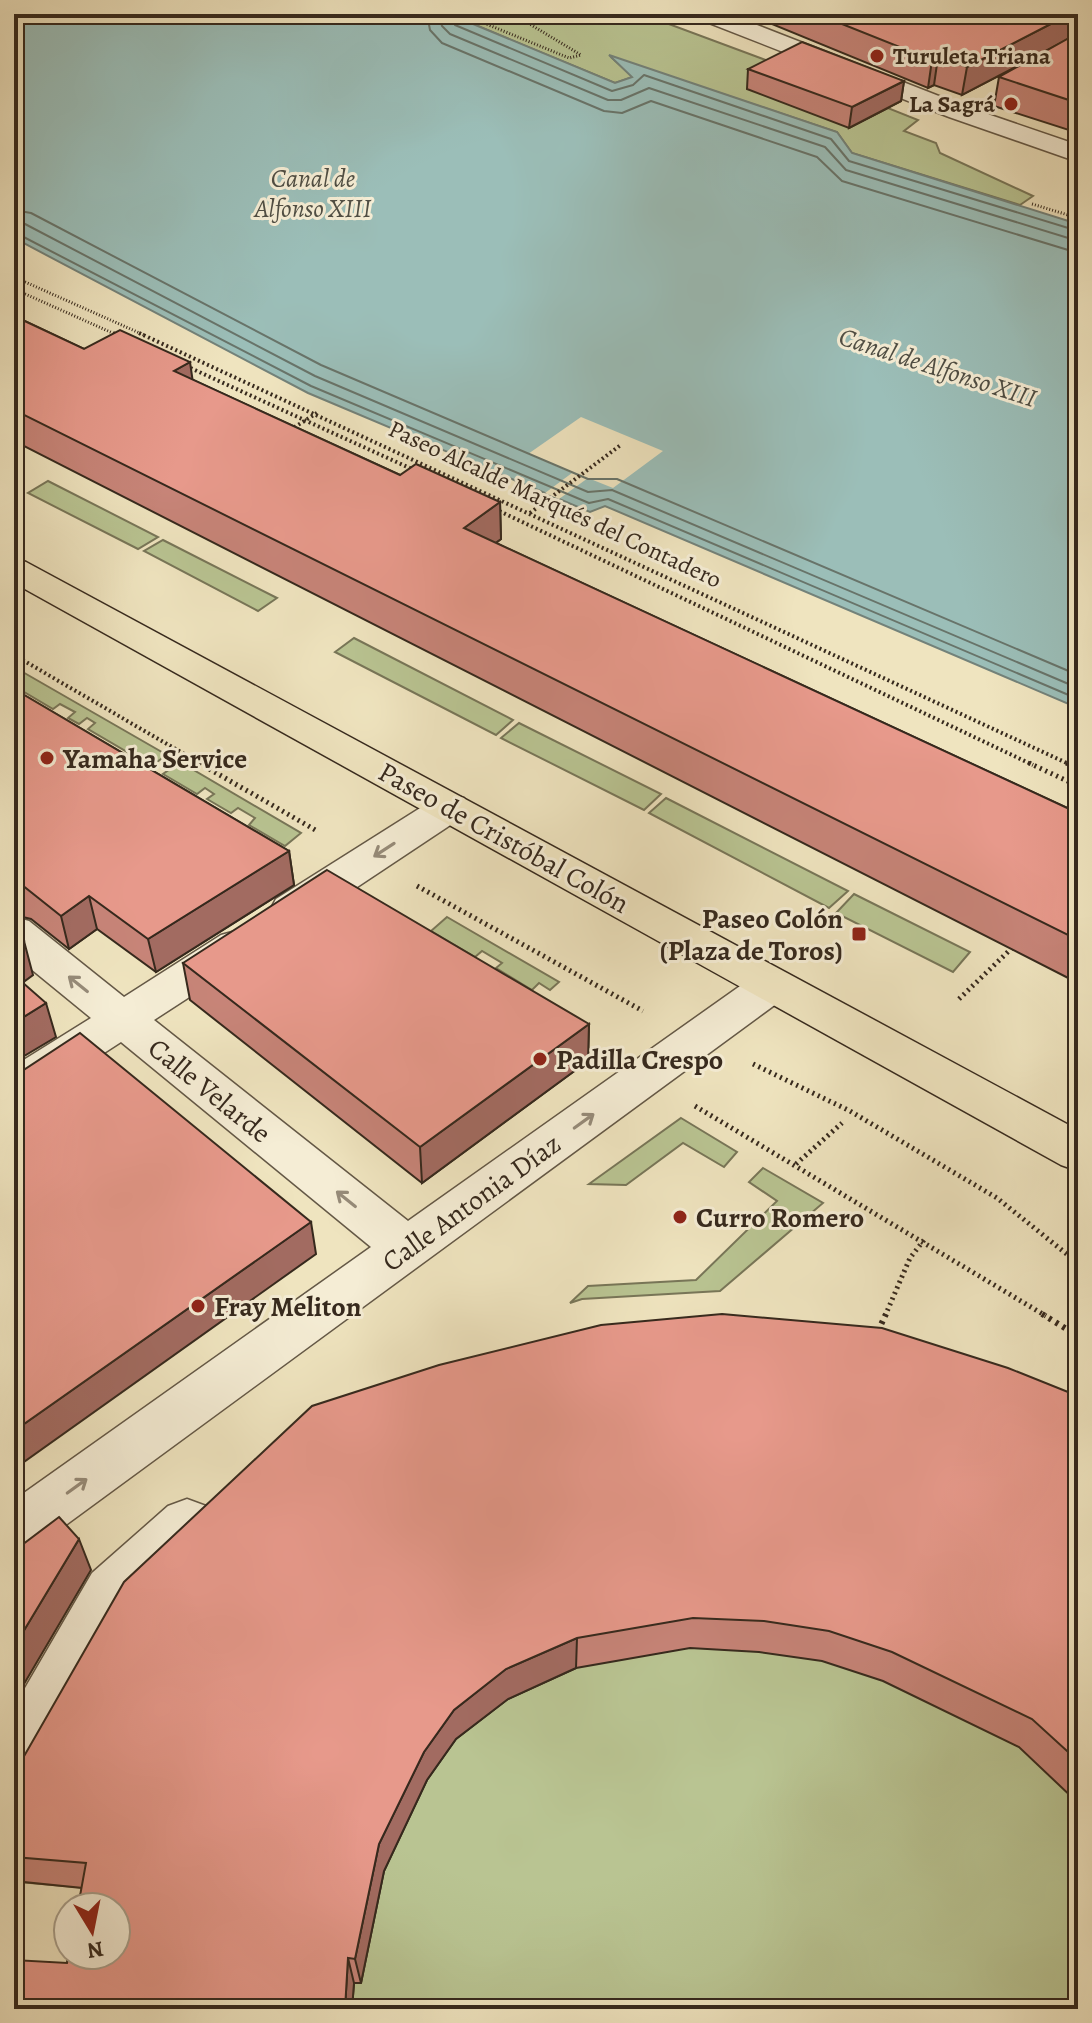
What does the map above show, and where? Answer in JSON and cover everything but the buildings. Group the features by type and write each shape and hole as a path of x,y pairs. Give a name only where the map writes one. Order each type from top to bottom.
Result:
{"main road":[{"name":"Paseo de Cristóbal Colón","path":"14,569 1078,1152"}],"street":[{"path":"707,14 958,112 1078,154"},
{"path":"958,112 987,96"},
{"path":"14,1089 450,807"},
{"name":"Calle Velarde","path":"14,932 407,1248"},
{"name":"Calle Antonia Díaz","path":"14,1531 772,985"},
{"path":"14,1764 112,1592 217,1496"}],"path":[{"path":"462,14 569,58 581,55 513,14"},
{"path":"1032,204 1078,218"},
{"name":"Paseo Alcalde Marqués del Contadero","path":"14,277 317,413 1078,768"},
{"path":"14,289 129,340"},
{"path":"186,366 421,474"},
{"path":"219,391 239,379"},
{"path":"283,434 317,413"},
{"path":"530,513 622,444"},
{"path":"493,508 1078,786"},
{"path":"14,655 320,833"},
{"path":"412,883 627,1004"},
{"path":"1000,939 1027,952"},
{"path":"959,999 1014,946"},
{"path":"744,1060 850,1111 997,1198 1078,1263"},
{"path":"688,1102 924,1240 1078,1336"},
{"path":"796,1164 842,1123"},
{"path":"875,1337 910,1258 924,1240"}],"green space":[{"path":"449,14 642,14 787,68 849,128 888,108 918,120 904,131 936,143 940,153 1033,196 1020,205 852,153 837,132 611,57 633,77 615,83"},
{"path":"48,481 158,537 138,549 28,493"},
{"path":"163,540 277,598 258,611 144,551"},
{"path":"354,638 513,720 496,735 335,652"},
{"path":"14,667 167,755 151,766 88,729 95,723 87,718 79,724 68,718 75,712 60,704 53,709 14,686"},
{"path":"519,723 661,794 644,810 501,738"},
{"path":"180,762 301,833 285,846 249,825 255,818 238,808 231,813 207,799 214,794 205,788 197,794 163,774"},
{"path":"666,798 848,891 829,908 649,813"},
{"path":"854,894 970,952 953,972 836,913"},
{"path":"447,917 559,982 550,990 539,983 532,990 496,968 502,963 482,951 475,957 431,931"},
{"path":"681,1118 737,1152 724,1167 683,1143 626,1185 589,1184"},
{"path":"763,1168 823,1203 720,1291 582,1299 570,1303 588,1286 696,1280 777,1201 749,1182"},
{"path":"1078,1435 1078,2009 14,2009 14,1983 58,1971 132,1971 132,1891 101,1891 20,1882 63,1734"}],"water":[{"name":"Canal de Alfonso XIII","path":"14,14 449,14 615,83 632,77 609,55 837,132 852,153 1078,224 1078,708 605,506 590,512 308,393 14,238"}],"pier":[{"path":"581,417 663,451 613,488 588,478 559,499 545,493 572,473 528,454"}],"place":[{"name":"Turuleta Triana","path":"877,56"},
{"name":"La Sagrá","path":"1011,104"},
{"name":"Yamaha Service","path":"47,758"},
{"name":"Paseo Colón (Plaza de Toros)","path":"859,934"},
{"name":"Padilla Crespo","path":"540,1059"},
{"name":"Curro Romero","path":"680,1217"},
{"name":"Fray Meliton","path":"198,1306"}]}
